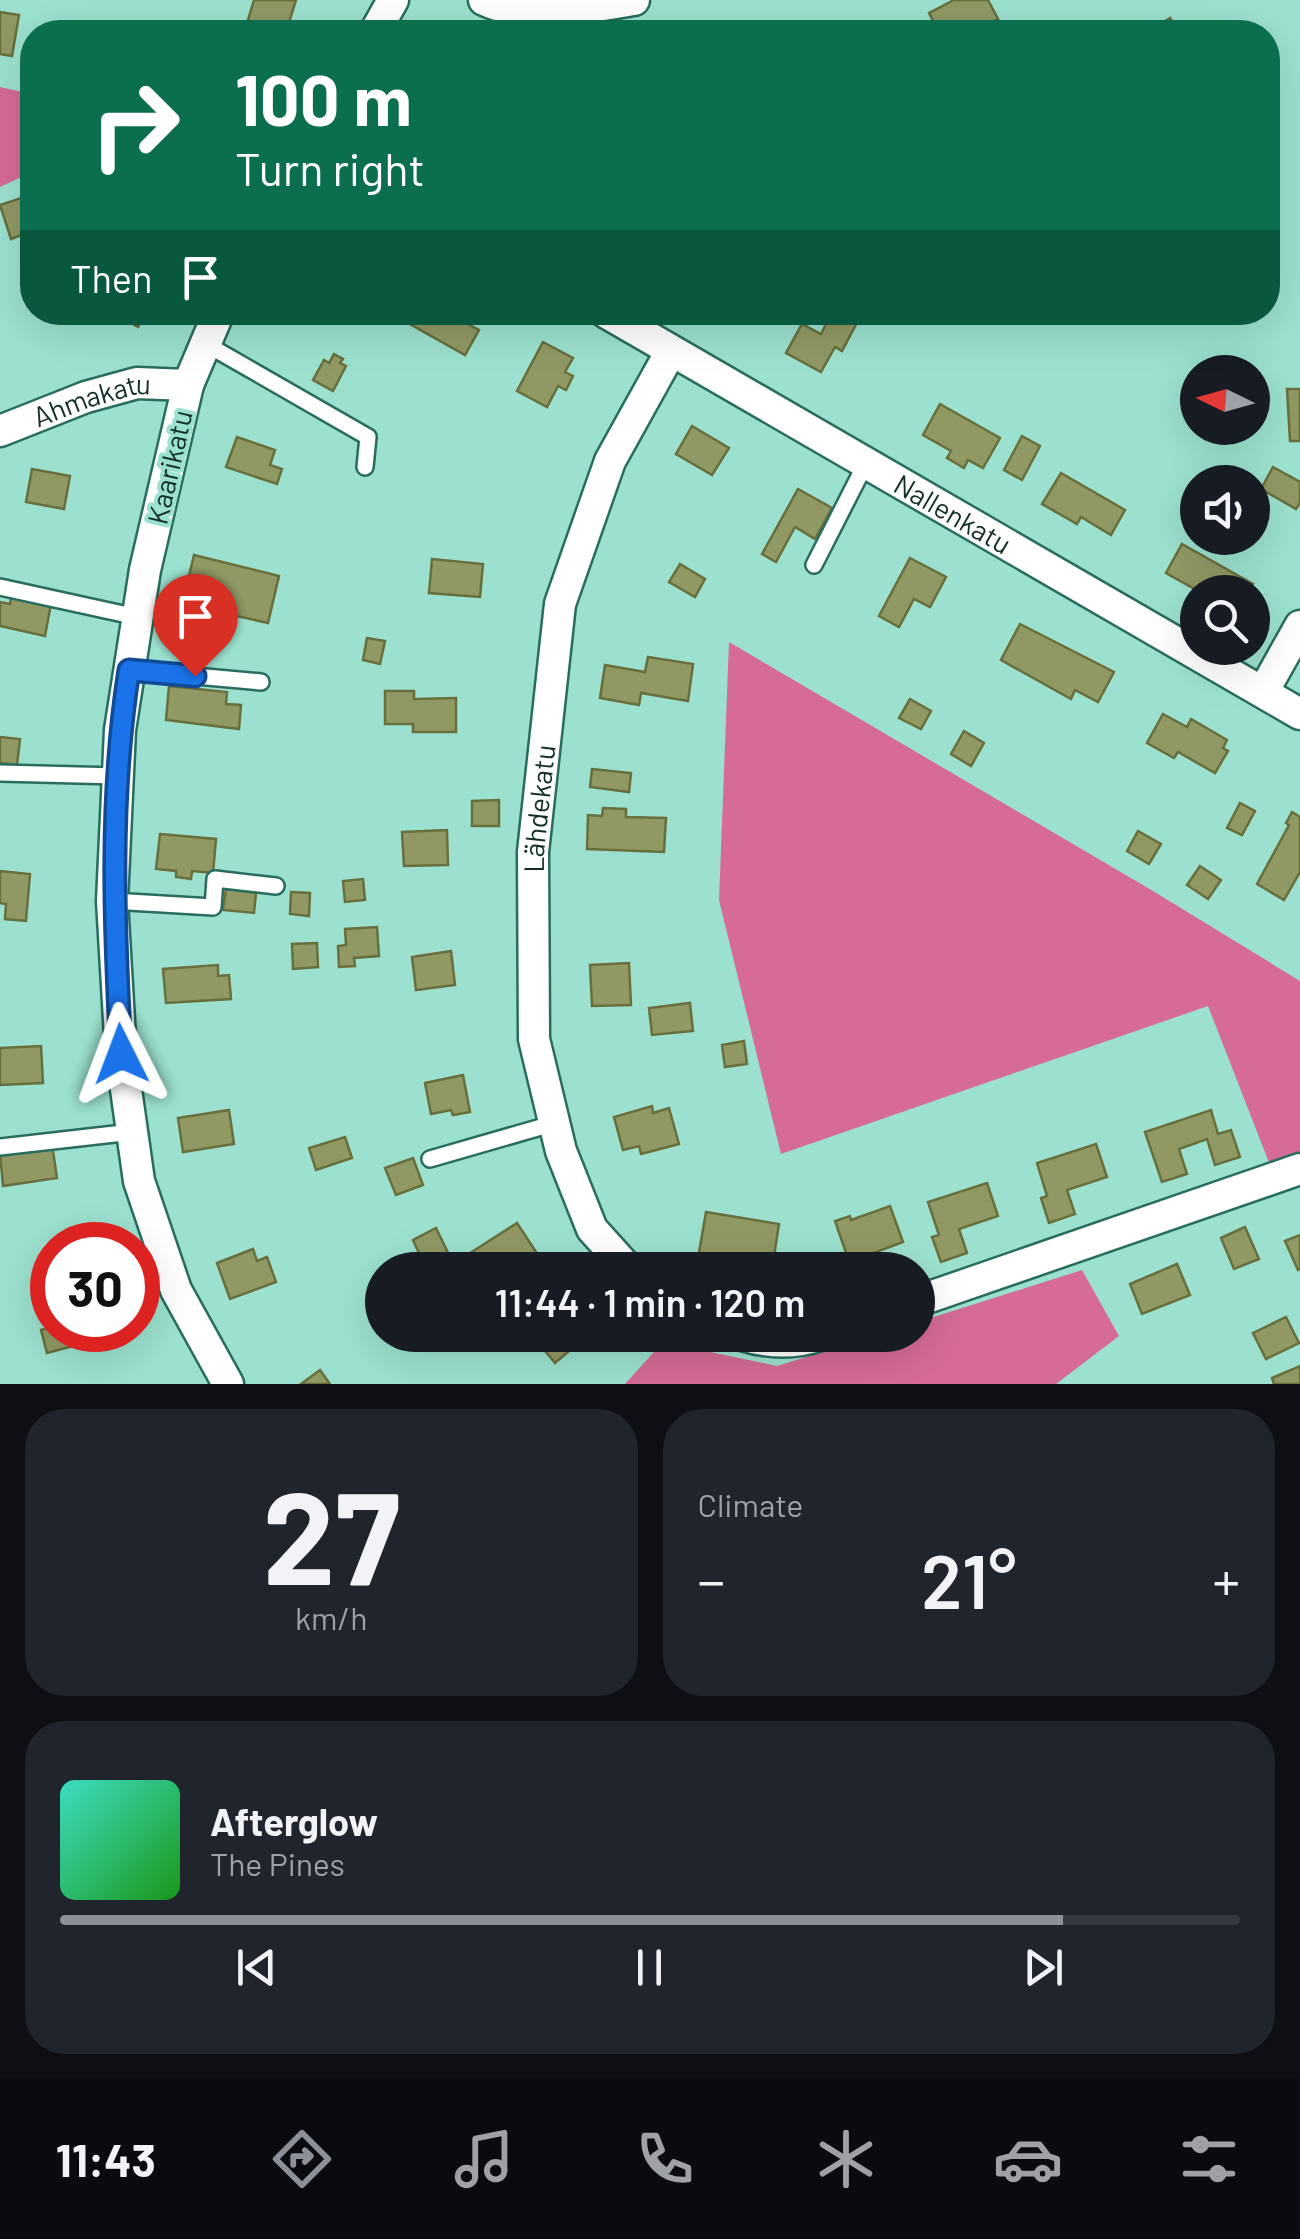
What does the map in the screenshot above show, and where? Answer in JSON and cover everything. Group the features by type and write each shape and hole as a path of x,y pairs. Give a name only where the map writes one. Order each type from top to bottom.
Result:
{"street":[{"path":"484,0 540,11 634,0"},
{"name":"Kaarikatu","path":"214,325 188,385 145,570 120,730 112,901 121,1054 139,1181 176,1290 228,1384"},
{"name":"Nallenkatu","path":"627,325 1300,714"},
{"name":"Lähdekatu","path":"613,1252 592,1229 562,1151 534,1039 533,852 560,604 610,462 671,351"},
{"name":"Ahmakatu","path":"0,431 86,397 137,383 188,385"},
{"path":"1263,692 1300,626"},
{"path":"935,1296 1300,1169"}],"lane":[{"path":"206,344 368,437 364,467"},
{"path":"814,566 866,463"},
{"path":"0,586 137,617"},
{"path":"129,670 261,682"},
{"path":"0,774 118,776"},
{"path":"112,901 213,907 216,879 276,886"},
{"path":"430,1158 555,1123"},
{"path":"0,1147 132,1132"}],"shaded area":[{"path":"0,87 20,91 20,178 0,187"},
{"path":"729,642 1300,981 1300,1153 1270,1165 1208,1006 781,1154 719,900"},
{"path":"1082,1270 1119,1336 1056,1384 625,1384 654,1352 710,1352 777,1366 822,1352 935,1352 935,1317"}],"building":[{"path":"254,0 296,0 290,20 248,20"},
{"path":"954,0 988,0 998,19 933,20 929,13"},
{"path":"0,12 19,15 12,56 0,54"},
{"path":"20,198 20,236 11,239 0,205"},
{"path":"412,325 469,325 479,330 465,355"},
{"path":"801,325 821,334 826,325 856,325 842,351 835,347 821,372 786,353"},
{"path":"543,342 573,358 565,372 573,376 566,390 558,386 547,407 517,391"},
{"path":"334,354 346,366 333,391 313,380 324,360 329,363"},
{"path":"1287,389 1300,389 1300,441 1290,441"},
{"path":"940,404 1000,438 983,468 968,460 964,468 947,458 951,451 923,435"},
{"path":"692,426 729,448 712,475 676,454"},
{"path":"1022,436 1040,446 1022,480 1004,470"},
{"path":"237,437 275,450 270,465 282,469 277,484 226,467"},
{"path":"1273,467 1300,482 1300,503 1296,509 1270,494"},
{"path":"32,469 70,476 64,509 26,502"},
{"path":"1061,473 1125,510 1111,535 1081,517 1077,524 1042,504"},
{"path":"798,489 832,508 815,539 795,527 776,562 762,554"},
{"path":"1180,548 1180,555 1202,555 1237,575 1180,575 1180,581 1166,573"},
{"path":"194,555 279,576 268,623 228,614 232,598 186,588"},
{"path":"910,558 946,577 930,607 914,599 899,627 879,616"},
{"path":"432,559 483,564 480,597 429,593"},
{"path":"680,564 705,579 695,597 669,582"},
{"path":"11,596 51,604 45,636 0,626 0,602 10,604"},
{"path":"1020,624 1114,672 1098,702 1075,690 1071,699 1001,660"},
{"path":"367,638 385,641 380,664 363,660"},
{"path":"648,657 693,664 688,701 641,693 639,705 600,698 605,665 645,672"},
{"path":"169,686 227,692 226,704 241,705 239,729 166,720"},
{"path":"385,691 414,691 414,699 456,698 456,732 413,732 413,724 385,724"},
{"path":"910,699 931,711 921,729 899,718"},
{"path":"1163,714 1187,727 1191,719 1227,740 1223,748 1228,751 1215,773 1178,752 1174,758 1147,743"},
{"path":"964,731 984,743 971,766 951,754"},
{"path":"0,737 20,739 17,765 0,763"},
{"path":"592,769 631,773 629,792 590,787"},
{"path":"499,800 499,826 472,826 472,801"},
{"path":"1240,803 1255,811 1242,835 1227,828"},
{"path":"603,808 626,809 626,817 666,818 664,852 587,849 588,815 602,816"},
{"path":"1292,812 1300,817 1300,872 1284,900 1257,884"},
{"path":"447,830 448,865 404,866 402,832"},
{"path":"1138,831 1161,844 1149,864 1127,851"},
{"path":"160,834 216,839 213,873 192,871 191,879 176,877 176,871 156,869"},
{"path":"1200,866 1221,880 1208,899 1187,885"},
{"path":"0,871 30,874 26,921 5,919 6,904 0,903"},
{"path":"363,879 365,900 345,902 343,881"},
{"path":"226,889 256,893 254,913 223,910"},
{"path":"291,892 310,893 309,916 290,914"},
{"path":"377,927 379,956 354,958 355,966 339,967 338,946 346,945 345,929"},
{"path":"317,943 318,967 293,969 292,944"},
{"path":"451,951 455,985 416,990 412,957"},
{"path":"629,963 631,1005 592,1006 590,965"},
{"path":"218,965 218,976 229,975 231,999 166,1003 163,969"},
{"path":"690,1003 693,1031 652,1035 649,1008"},
{"path":"744,1041 747,1064 725,1067 722,1045"},
{"path":"41,1046 43,1083 0,1085 0,1048"},
{"path":"463,1075 470,1112 431,1114 425,1083"},
{"path":"652,1106 653,1113 669,1108 679,1144 641,1154 639,1146 623,1150 614,1117"},
{"path":"229,1110 234,1144 183,1152 178,1118"},
{"path":"1211,1110 1218,1134 1231,1130 1240,1157 1215,1165 1207,1139 1179,1149 1187,1174 1162,1182 1145,1132"},
{"path":"345,1137 352,1158 316,1170 309,1148"},
{"path":"52,1144 57,1178 3,1186 0,1152"},
{"path":"1096,1144 1107,1177 1067,1190 1075,1214 1049,1223 1041,1198 1047,1196 1037,1163"},
{"path":"413,1158 423,1185 396,1195 385,1168"},
{"path":"987,1183 998,1216 959,1229 967,1253 941,1262 932,1237 939,1235 928,1202"},
{"path":"890,1206 903,1242 876,1252 846,1252 835,1221 850,1216 851,1220"},
{"path":"706,1212 779,1224 775,1252 699,1252"},
{"path":"517,1223 536,1252 472,1252"},
{"path":"1245,1227 1259,1259 1234,1269 1221,1238"},
{"path":"436,1228 448,1252 419,1252 413,1240"},
{"path":"1300,1235 1300,1269 1298,1270 1285,1241"},
{"path":"253,1249 257,1261 267,1257 276,1282 230,1299 217,1263"},
{"path":"1177,1264 1190,1295 1142,1314 1130,1284"},
{"path":"1286,1317 1299,1343 1266,1359 1253,1333"},
{"path":"546,1352 568,1352 555,1363"},
{"path":"1300,1366 1300,1384 1274,1384 1272,1378"},
{"path":"320,1370 330,1384 301,1384"}],"route":[{"path":"121,1054 112,901 120,730 129,670 195,676"}]}
